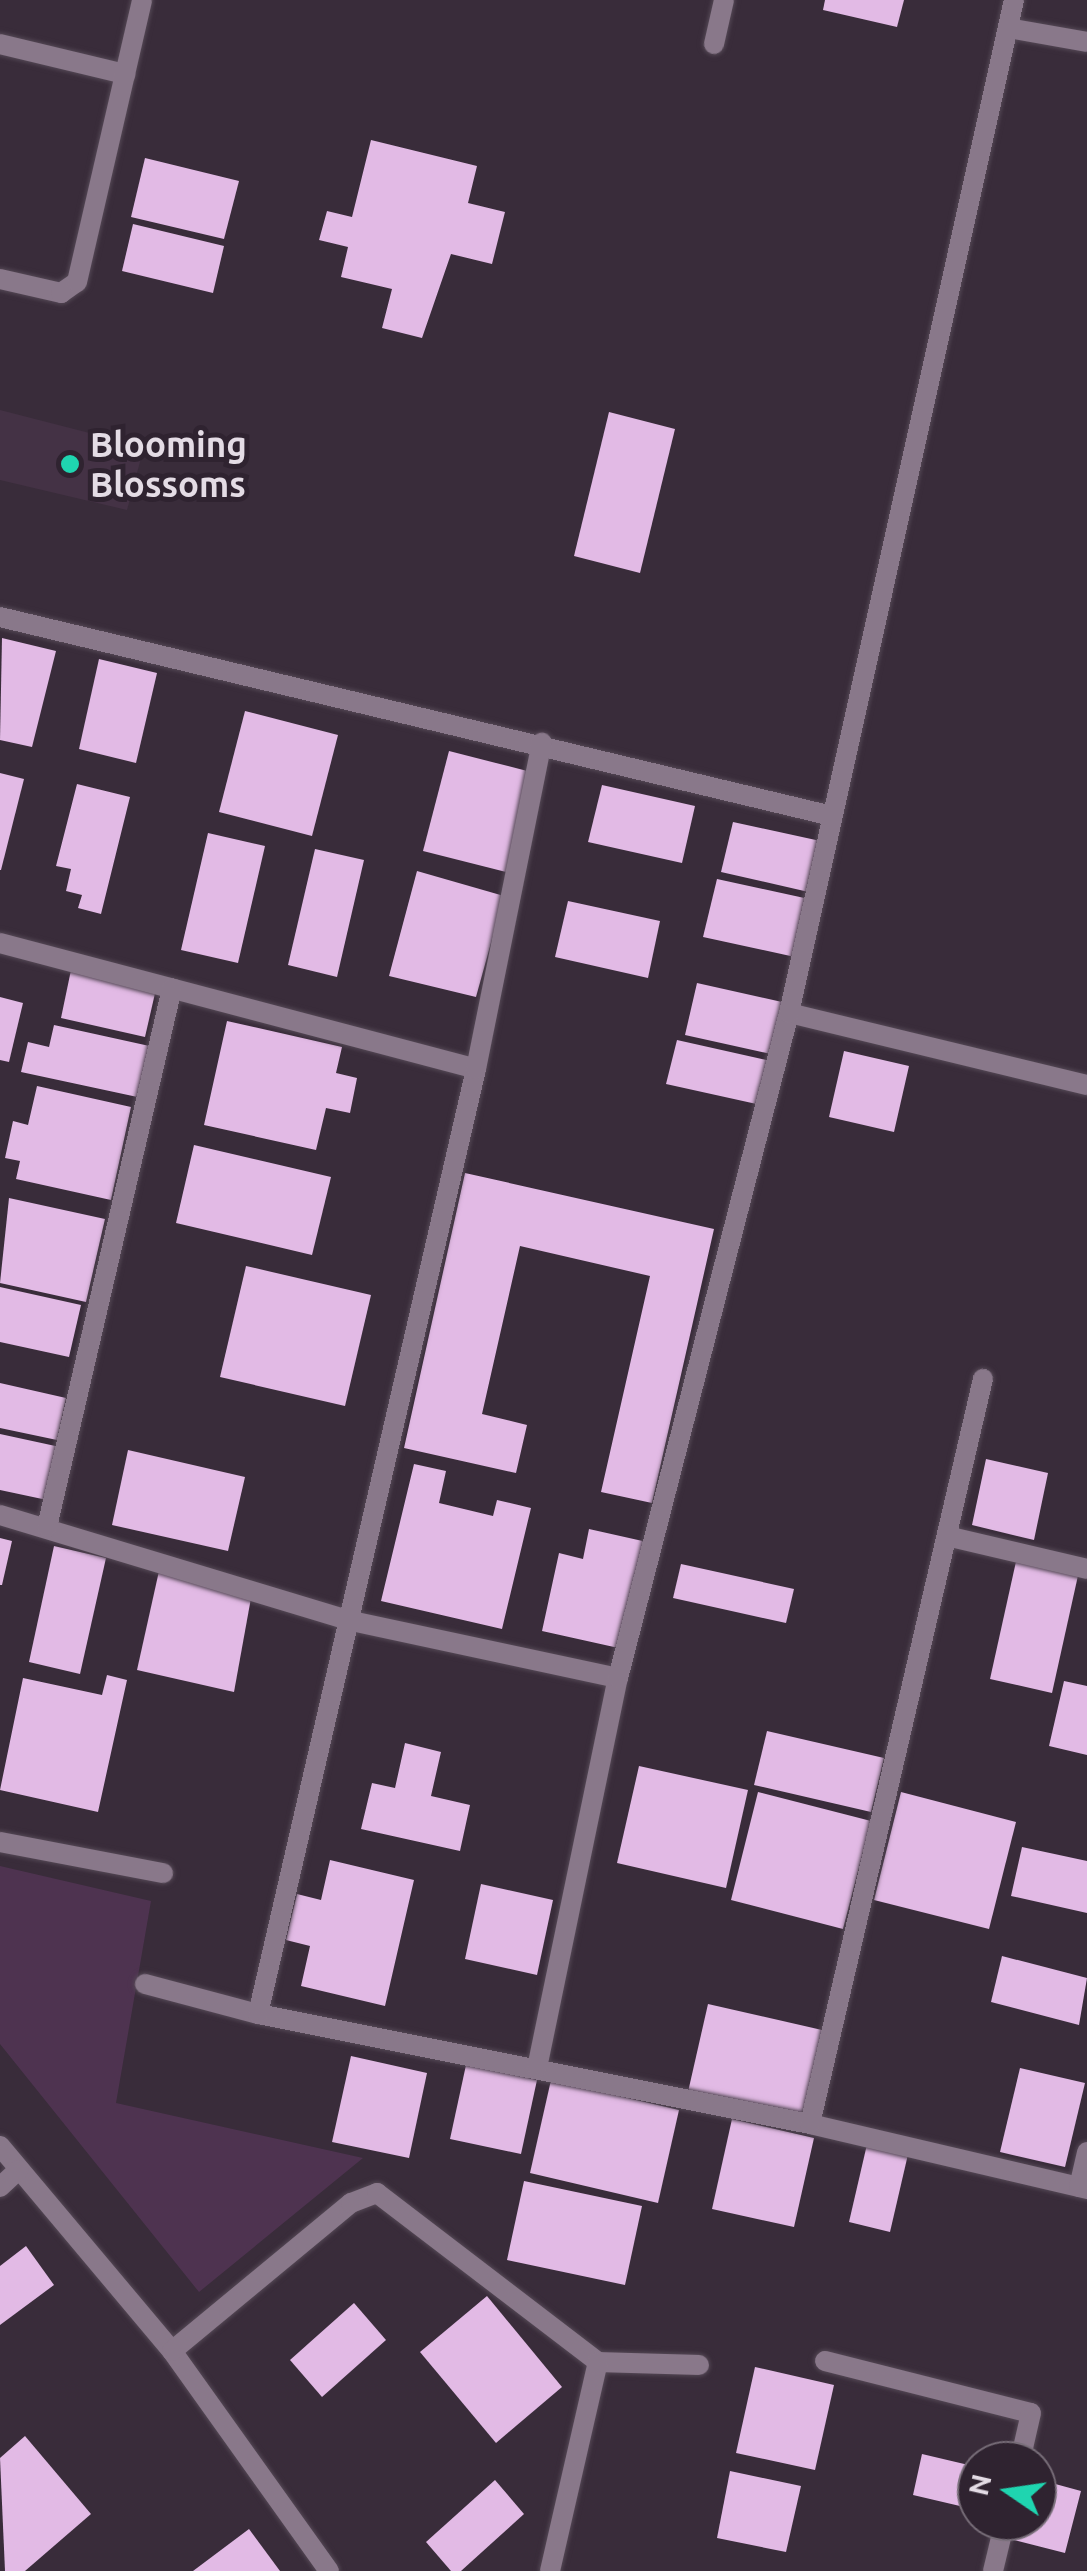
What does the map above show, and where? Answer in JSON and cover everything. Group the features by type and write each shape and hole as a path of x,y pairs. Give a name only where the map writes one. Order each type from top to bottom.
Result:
{"street":[{"path":"0,279 62,293 77,282 142,0"},
{"path":"714,44 724,0"},
{"path":"537,2068 618,1678 789,1013 1014,0"},
{"path":"1008,28 1087,42"},
{"path":"0,44 125,74"},
{"path":"0,617 542,743 832,816"},
{"path":"258,2014 476,1070 542,743"},
{"path":"0,943 476,1070"},
{"path":"47,1526 172,988"},
{"path":"789,1013 1087,1085"},
{"path":"810,2124 951,1537 983,1380"},
{"path":"0,1515 352,1620 618,1678"},
{"path":"951,1537 1087,1568"},
{"path":"0,1842 163,1873"},
{"path":"145,1984 258,2014 810,2124 1083,2188 1087,2152"},
{"path":"0,2146 172,2351 329,2571"},
{"path":"0,2188 18,2170"},
{"path":"172,2351 351,2203 377,2193 598,2362 699,2364"},
{"path":"825,2361 1031,2413 1025,2441"},
{"path":"550,2571 598,2362"},
{"path":"993,2571 1000,2541"}],"shaded area":[{"name":"Blooming Blossoms","path":"0,410 144,447 127,510 0,480"},
{"path":"0,1866 151,1901 116,2103 363,2158 199,2292 0,2044"}],"building":[{"path":"825,0 904,0 897,27 823,10"},
{"path":"371,140 477,166 468,203 505,212 492,264 451,254 422,338 382,328 392,289 341,277 348,247 319,240 327,211 352,217"},
{"path":"145,158 239,181 224,239 131,217"},
{"path":"133,224 224,246 213,293 122,271"},
{"path":"609,412 675,429 640,573 574,556"},
{"path":"2,638 56,651 32,747 0,740"},
{"path":"99,659 157,673 136,763 79,749"},
{"path":"245,711 338,735 312,836 219,812"},
{"path":"449,751 535,773 510,873 423,851"},
{"path":"0,773 24,779 1,870 0,870"},
{"path":"77,784 130,797 101,914 78,908 82,895 66,891 71,869 56,866"},
{"path":"602,785 695,806 682,863 588,842"},
{"path":"733,822 825,842 813,893 721,872"},
{"path":"208,833 265,846 238,963 181,950"},
{"path":"315,849 364,860 337,977 288,965"},
{"path":"417,871 504,896 476,997 389,976"},
{"path":"717,879 809,899 795,957 703,937"},
{"path":"568,901 660,921 648,978 555,957"},
{"path":"71,970 156,989 145,1037 61,1018"},
{"path":"697,983 782,1002 771,1054 685,1035"},
{"path":"0,997 23,1003 9,1062 0,1060"},
{"path":"227,1021 342,1047 336,1073 357,1078 350,1113 326,1108 316,1150 204,1125"},
{"path":"54,1025 154,1047 142,1098 21,1072 28,1042 49,1047"},
{"path":"677,1040 771,1061 761,1105 666,1084"},
{"path":"844,1051 909,1066 894,1132 829,1117"},
{"path":"37,1086 131,1107 111,1200 16,1179 20,1161 5,1158 13,1121 28,1125"},
{"path":"194,1145 331,1177 312,1255 176,1223"},
{"path":"465,1173 714,1229 652,1503 601,1492 650,1276 520,1246 482,1414 527,1425 516,1473 404,1448"},
{"path":"9,1198 105,1219 86,1302 0,1283"},
{"path":"246,1266 371,1295 345,1406 220,1377"},
{"path":"0,1287 81,1305 69,1357 0,1342"},
{"path":"0,1383 66,1398 57,1440 0,1428"},
{"path":"0,1434 60,1447 47,1500 0,1490"},
{"path":"128,1450 245,1477 228,1551 112,1525"},
{"path":"986,1459 1048,1473 1034,1540 972,1525"},
{"path":"414,1464 446,1471 439,1503 493,1516 497,1500 531,1508 502,1629 381,1601"},
{"path":"589,1529 647,1542 623,1649 542,1631 559,1553 583,1559"},
{"path":"0,1538 12,1541 2,1585 0,1585"},
{"path":"54,1546 106,1558 80,1674 29,1662"},
{"path":"1017,1557 1079,1571 1052,1693 990,1679"},
{"path":"681,1564 794,1589 786,1623 673,1598"},
{"path":"159,1571 251,1598 234,1692 137,1670"},
{"path":"107,1675 127,1680 98,1812 0,1790 23,1678 102,1695"},
{"path":"1064,1681 1087,1686 1087,1755 1049,1746"},
{"path":"767,1731 884,1758 871,1812 754,1785"},
{"path":"405,1743 441,1752 431,1796 470,1805 460,1851 361,1829 372,1783 395,1788"},
{"path":"639,1766 748,1790 726,1888 617,1863"},
{"path":"758,1792 871,1821 843,1929 731,1900"},
{"path":"901,1792 1016,1822 989,1929 874,1900"},
{"path":"1022,1847 1087,1861 1087,1913 1011,1896"},
{"path":"330,1860 414,1880 385,2006 301,1986 310,1946 286,1940 297,1894 321,1900"},
{"path":"481,1884 553,1900 537,1975 465,1959"},
{"path":"1002,1956 1087,1978 1079,2025 991,2002"},
{"path":"708,2004 822,2030 802,2117 688,2092"},
{"path":"351,2056 427,2073 409,2158 332,2142"},
{"path":"466,2065 537,2080 521,2154 450,2139"},
{"path":"1020,2068 1085,2083 1065,2167 1000,2152"},
{"path":"551,2080 679,2110 658,2203 530,2173"},
{"path":"732,2119 814,2138 794,2227 712,2209"},
{"path":"868,2140 909,2150 890,2232 849,2222"},
{"path":"524,2181 642,2206 625,2285 507,2260"},
{"path":"26,2246 54,2285 0,2325 0,2266"},
{"path":"487,2296 562,2387 496,2443 420,2352"},
{"path":"354,2303 386,2340 322,2397 290,2360"},
{"path":"755,2367 834,2385 815,2470 736,2453"},
{"path":"25,2436 91,2514 25,2571 5,2571 0,2458"},
{"path":"922,2454 957,2462 957,2505 913,2495"},
{"path":"730,2471 801,2486 786,2552 717,2538"},
{"path":"495,2480 524,2514 461,2571 451,2571 426,2542"},
{"path":"1057,2484 1081,2491 1065,2553 1018,2541 1057,2541"},
{"path":"249,2529 280,2571 193,2571"}],"place":[{"name":"Blooming Blossoms","path":"70,464"}]}
